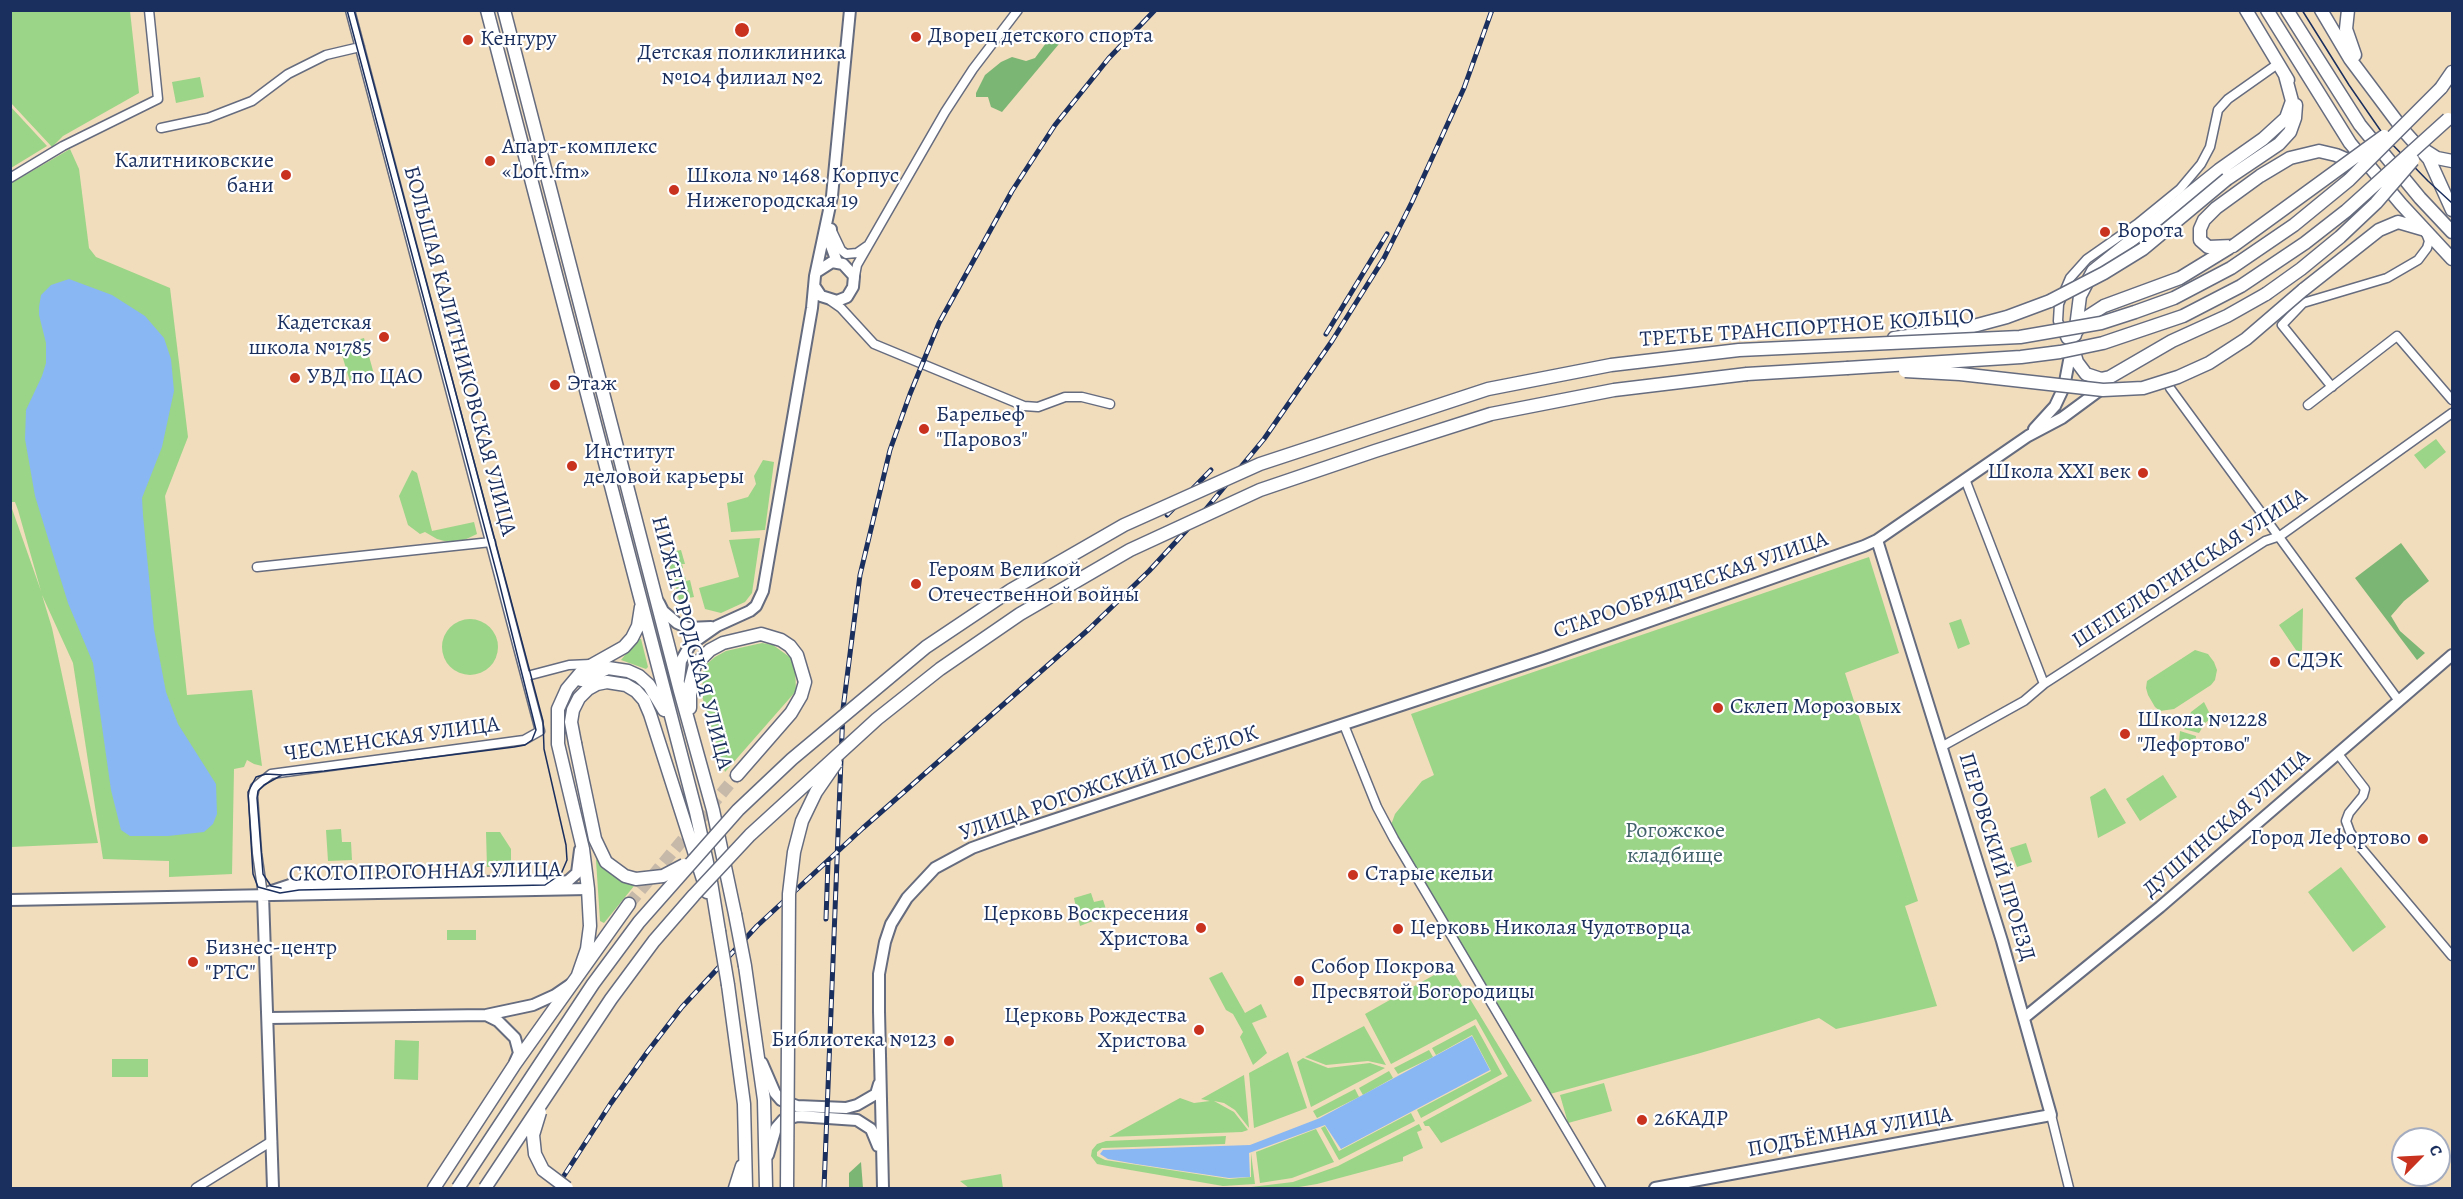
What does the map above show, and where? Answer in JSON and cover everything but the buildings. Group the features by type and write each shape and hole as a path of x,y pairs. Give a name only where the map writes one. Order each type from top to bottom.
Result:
{"main road":[{"name":"НИЖЕГОРОДСКАЯ УЛИЦА","path":"487,10 699,823 740,1064 747,1150 746,1188"},
{"name":"НИЖЕГОРОДСКАЯ УЛИЦА","path":"504,10 713,810 745,966 758,1046 764,1100 766,1188"},
{"path":"1847,345 1966,328 2007,317 2050,301 2104,273 2143,249 2227,179 2279,144 2290,132 2296,107 2295,97 2286,75 2246,10"},
{"path":"2266,10 2344,134 2384,184 2452,259"},
{"path":"2287,10 2360,125 2413,190 2452,232"},
{"path":"2321,10 2350,59 2429,159 2452,210"},
{"path":"2348,10 2346,30 2349,43 2370,86"},
{"name":"ТРЕТЬЕ ТРАНСПОРТНОЕ КОЛЬЦО","path":"458,1188 593,984 639,922 738,810 792,759 926,647 1011,590 1124,525 1260,464 1488,388 1611,364 1739,350 2020,337 2101,322 2174,298 2231,268 2294,225 2349,180 2417,113 2452,73"},
{"path":"2286,75 2292,101 2286,118 2264,139 2219,170 2093,271 2080,296 2073,341 2081,370 2093,377 2110,376 2172,341 2227,316 2266,294 2301,269 2376,203 2431,136"},
{"path":"2073,341 2084,319 2092,312 2180,278 2233,246 2417,113"},
{"name":"ТРЕТЬЕ ТРАНСПОРТНОЕ КОЛЬЦО","path":"485,1188 611,999 654,941 750,835 877,719 940,669 1020,614 1131,550 1260,490 1491,414 1614,390 1747,374 2021,357 2103,343 2183,316 2241,286 2305,243 2431,136 2451,116"},
{"path":"2404,130 2432,154 2452,161"},
{"path":"2233,246 2208,247 2200,240 2200,229 2204,220 2216,207 2259,176 2290,158 2319,151 2336,155 2354,162 2384,184"},
{"path":"1847,368 1960,374 2103,390 2143,388 2178,377 2209,363 2246,339 2379,230 2403,222 2426,230"},
{"path":"575,979 587,949 590,926 588,890 580,839 558,744 558,709 567,689 577,677 592,664 624,647 632,638 641,612 641,596"},
{"path":"693,736 690,685 695,666 700,658 723,643 755,635 771,636 790,646 803,669 805,682 801,696 791,713 737,775"},
{"path":"567,689 582,679 608,669 618,668 639,676 649,684 658,698 678,745"},
{"path":"697,855 663,876 650,879 626,876 606,862 595,839 571,722 573,710 579,698 588,689 597,684 617,682 636,691 644,700 719,932"},
{"path":"787,1188 789,894 794,852 802,821 816,792 838,760 877,719"},
{"path":"434,1188 515,1064 629,904"},
{"path":"542,1101 533,1135 535,1154 543,1170 567,1188"},
{"path":"735,1188 747,1150"}],"street":[{"path":"10,178 63,146 158,99 149,10"},
{"name":"БОЛЬШАЯ КАЛИТНИКОВСКАЯ УЛИЦА","path":"350,10 533,700"},
{"path":"681,692 679,672 684,652 700,637 717,626 750,611 756,606 763,591 829,211 850,10"},
{"path":"853,321 849,301 860,261 945,112 973,69 1018,10"},
{"path":"161,128 208,118 252,101 288,74 326,55 360,47"},
{"path":"2073,341 2066,339 2058,321 2060,304 2070,278 2087,259 2137,224 2180,189 2201,164 2210,147 2218,110 2228,99 2278,63"},
{"path":"812,308 820,300 842,300 853,287 851,271 840,263 830,243 829,211"},
{"path":"2332,387 2282,325 2303,303 2387,278 2418,260 2427,248 2426,230"},
{"path":"831,231 846,254 858,253 871,242"},
{"path":"818,270 826,263 850,265 860,261"},
{"path":"815,287 841,308 874,344 1024,406 1038,407 1065,397 1082,397 1110,404"},
{"path":"2308,405 2397,336 2452,400"},
{"name":"СТАРООБРЯДЧЕСКАЯ УЛИЦА","path":"2028,436 2055,406 2060,397 2073,341"},
{"name":"СТАРООБРЯДЧЕСКАЯ УЛИЦА","path":"1344,725 1628,629 1876,540 2028,436 2062,418 2127,367"},
{"path":"2170,388 2399,701"},
{"name":"ШЕПЕЛЮГИНСКАЯ УЛИЦА","path":"1941,747 2024,701 2044,684 2265,541 2280,536 2452,413"},
{"path":"1965,479 2044,684"},
{"name":"ПЕРОВСКИЙ ПРОЕЗД","path":"1876,540 2024,1018 2069,1188"},
{"path":"257,567 491,542"},
{"path":"658,602 663,611 677,623 698,628 717,626"},
{"name":"ДУШИНСКАЯ УЛИЦА","path":"2024,1018 2138,926 2452,655"},
{"path":"527,676 569,665 592,664"},
{"name":"ЧЕСМЕНСКАЯ УЛИЦА","path":"263,895 253,796 255,787 266,777 275,773 524,740 540,730 533,700"},
{"path":"1344,725 1377,807 1394,839 1601,1188"},
{"name":"УЛИЦА РОГОЖСКИЙ ПОСЁЛОК","path":"883,1188 880,1152 879,974 891,924 907,898 934,868 972,848 1008,835 1344,725"},
{"path":"2338,754 2365,789 2363,796 2349,813 2346,821 2350,832 2452,957"},
{"name":"СКОТОПРОГОННАЯ УЛИЦА","path":"263,895 290,885 568,881 577,873 580,839"},
{"name":"СКОТОПРОГОННАЯ УЛИЦА","path":"10,900 588,890"},
{"path":"263,895 269,1018 273,1188"},
{"path":"269,1018 486,1015 539,1003 575,979"},
{"path":"486,1015 498,1021 515,1038 519,1053 515,1064"},
{"path":"758,1046 775,1093 789,1104 846,1108 857,1105 876,1094 880,1081"},
{"name":"ПОДЪЁМНАЯ УЛИЦА","path":"1655,1188 2051,1115"},
{"path":"766,1167 772,1136 783,1120 789,1117 857,1120 867,1125 873,1132 880,1152"},
{"path":"196,1188 272,1141"}],"green space":[{"path":"10,11 130,11 139,93 63,136 52,147 11,103"},
{"path":"1058,32 1064,38 1002,112 991,107 988,97 976,97 985,75 1001,62 1012,57 1026,61 1035,58 1051,33"},
{"path":"200,77 204,97 176,103 172,82"},
{"path":"10,106 47,146 11,168 10,168"},
{"path":"70,149 79,169 89,248 96,257 170,288 188,437 165,496 187,695 252,690 262,766 247,760 244,767 234,769 232,874 169,877 169,861 103,859 73,663 42,595 52,628 98,843 11,847 11,506 41,591 18,510 15,502 11,502 10,184"},
{"path":"364,338 375,378 351,385 339,345"},
{"path":"2436,439 2446,452 2425,469 2414,455"},
{"path":"763,460 774,462 765,530 731,532 727,503 748,497 756,484 754,476"},
{"path":"412,470 417,473 432,531 474,522 477,534 452,543 437,539 425,532 420,534 408,525 399,496"},
{"path":"760,538 752,593 745,602 721,613 705,609 699,588 739,577 729,540"},
{"path":"2401,543 2429,581 2404,601 2391,616 2400,631 2425,653 2417,660 2355,578"},
{"path":"681,550 685,564 682,564 683,568 671,571 666,553"},
{"name":"Рогожское кладбище","path":"1869,557 1899,653 1845,673 1918,901 1905,906 1937,1006 1836,1029 1819,1018 1550,1094 1391,825 1395,814 1422,781 1434,775 1411,714"},
{"path":"685,576 686,581 690,580 694,597 679,600 674,579"},
{"path":"2303,608 2302,650 2298,653 2279,625"},
{"path":"470,619 481,621 490,627 496,636 498,647 496,658 490,667 481,673 470,675 459,673 450,667 444,658 442,647 444,636 450,627 459,621"},
{"path":"1961,619 1970,644 1958,649 1949,623"},
{"path":"638,639 641,639 648,667 646,669 621,660"},
{"path":"762,643 773,645 791,658 795,667 796,691 725,772 702,696 703,672 707,664 726,651"},
{"path":"2195,650 2208,654 2214,662 2217,670 2215,680 2174,709 2160,711 2148,695 2147,681"},
{"path":"2204,702 2212,718 2205,723 2199,733 2184,729 2191,712"},
{"path":"2180,731 2196,736 2194,749 2178,750"},
{"path":"2163,775 2177,797 2140,821 2126,799"},
{"path":"2105,788 2126,823 2098,838 2090,797"},
{"path":"341,829 342,842 351,842 352,860 328,861 326,830"},
{"path":"486,832 500,832 511,849 511,866 487,867"},
{"path":"2026,843 2032,862 2017,867 2010,848"},
{"path":"601,856 621,880 634,886 604,923 600,921 596,860"},
{"path":"2341,867 2386,927 2353,952 2308,892"},
{"path":"1091,893 1094,902 1103,900 1108,915 1080,926 1074,898"},
{"path":"447,930 476,930 476,940 447,940"},
{"path":"1450,966 1532,1101 1441,1143 1429,1126 1425,1126 1423,1122 1508,1076 1476,1019 1391,1064 1365,1014"},
{"path":"1222,972 1245,1013 1261,1004 1267,1017 1252,1023 1267,1053 1253,1065 1240,1037 1243,1032 1233,1014 1226,1010 1209,978"},
{"path":"1475,1025 1502,1074 1421,1118 1417,1110 1491,1071 1472,1035 1436,1055 1432,1048"},
{"path":"1364,1026 1386,1065 1368,1061 1326,1065 1305,1057"},
{"path":"395,1040 419,1041 418,1080 394,1079"},
{"path":"1429,1050 1433,1057 1398,1074 1394,1068"},
{"path":"1288,1052 1307,1108 1254,1128 1249,1073"},
{"path":"1303,1058 1328,1068 1370,1063 1385,1068 1311,1107 1297,1062"},
{"path":"112,1059 148,1059 148,1077 112,1077"},
{"path":"1389,1071 1393,1078 1363,1095 1359,1088"},
{"path":"1244,1075 1249,1128 1235,1110 1224,1103 1214,1101 1234,1112 1248,1130 1109,1137 1180,1098 1194,1103 1210,1101 1201,1099"},
{"path":"1604,1083 1612,1111 1568,1123 1560,1095"},
{"path":"1355,1089 1359,1097 1317,1118 1313,1111"},
{"path":"1411,1113 1415,1121 1339,1160 1321,1128 1325,1126 1339,1151"},
{"path":"1419,1124 1422,1130 1417,1132 1423,1148 1403,1157 1403,1161 1317,1184 1293,1188 1243,1188 1293,1182 1338,1166"},
{"path":"1316,1129 1334,1162 1292,1178 1260,1183 1256,1152"},
{"path":"1226,1136 1225,1144 1102,1148 1097,1152 1097,1156 1105,1160 1229,1179 1251,1177 1251,1153 1255,1184 1223,1186 1097,1164 1091,1156 1097,1144 1106,1141"},
{"path":"861,1162 863,1188 849,1188 849,1173"},
{"path":"1001,1174 1003,1188 969,1188 960,1181"}],"water":[{"path":"69,279 112,295 145,316 164,338 171,359 174,391 162,447 142,498 143,515 154,629 166,692 178,724 216,784 217,814 213,824 204,832 168,836 130,836 121,830 111,790 93,663 68,603 35,496 25,439 26,410 46,363 46,343 39,307 41,295 51,285"},
{"path":"1472,1036 1490,1070 1341,1149 1325,1125 1249,1153 1250,1177 1229,1178 1108,1159 1100,1154 1103,1150 1250,1145 1320,1118"}],"tunnel":[{"path":"629,904 737,775"}],"tram line":[{"path":"347,10 498,578 536,730 532,740 525,745 514,747 324,771 283,775 266,774 256,777 248,792 253,874 258,887 280,893 299,890 545,885 561,874 567,860 566,845 544,749 543,721 354,10"},
{"path":"2302,10 2385,137 2452,203"},
{"path":"281,888 271,886 263,874 257,798 258,791 264,785 282,775"}],"railway":[{"path":"824,1188 843,709 860,575 890,450 939,323 1012,191 1055,125 1109,58 1155,10"},
{"path":"556,1188 648,1051 682,1007 757,926 863,828 1089,629 1149,571 1206,509 1264,439 1332,341 1384,258 1464,88 1492,10"},
{"path":"1326,334 1387,234"},
{"path":"1167,515 1211,470"},
{"path":"826,919 828,862"}],"place":[{"name":"Детская поликлиника №104 филиал №2","path":"742,30"},
{"name":"Дворец детского спорта","path":"916,37"},
{"name":"Кенгуру","path":"468,40"},
{"name":"Апарт-комплекс «Loft.fm»","path":"490,161"},
{"name":"Калитниковские бани","path":"286,175"},
{"name":"Школа № 1468. Корпус Нижегородская 19","path":"674,190"},
{"name":"Ворота","path":"2105,232"},
{"name":"Кадетская школа №1785","path":"384,337"},
{"name":"УВД по ЦАО","path":"295,378"},
{"name":"Этаж","path":"555,385"},
{"name":"Барельеф \"Паровоз\"","path":"924,429"},
{"name":"Институт деловой карьеры","path":"572,466"},
{"name":"Школа XXI век","path":"2143,473"},
{"name":"Героям Великой Отечественной войны","path":"916,584"},
{"name":"СДЭК","path":"2275,662"},
{"name":"Склеп Морозовых","path":"1718,708"},
{"name":"Школа №1228 \"Лефортово\"","path":"2125,734"},
{"name":"Город Лефортово","path":"2423,839"},
{"name":"Старые кельи","path":"1353,875"},
{"name":"Церковь Воскресения Христова","path":"1201,928"},
{"name":"Церковь Николая Чудотворца","path":"1398,929"},
{"name":"Бизнес-центр \"РТС\"","path":"193,962"},
{"name":"Собор Покрова Пресвятой Богородицы","path":"1299,981"},
{"name":"Церковь Рождества Христова","path":"1199,1030"},
{"name":"Библиотека №123","path":"949,1041"},
{"name":"26КАДР","path":"1642,1120"}]}
